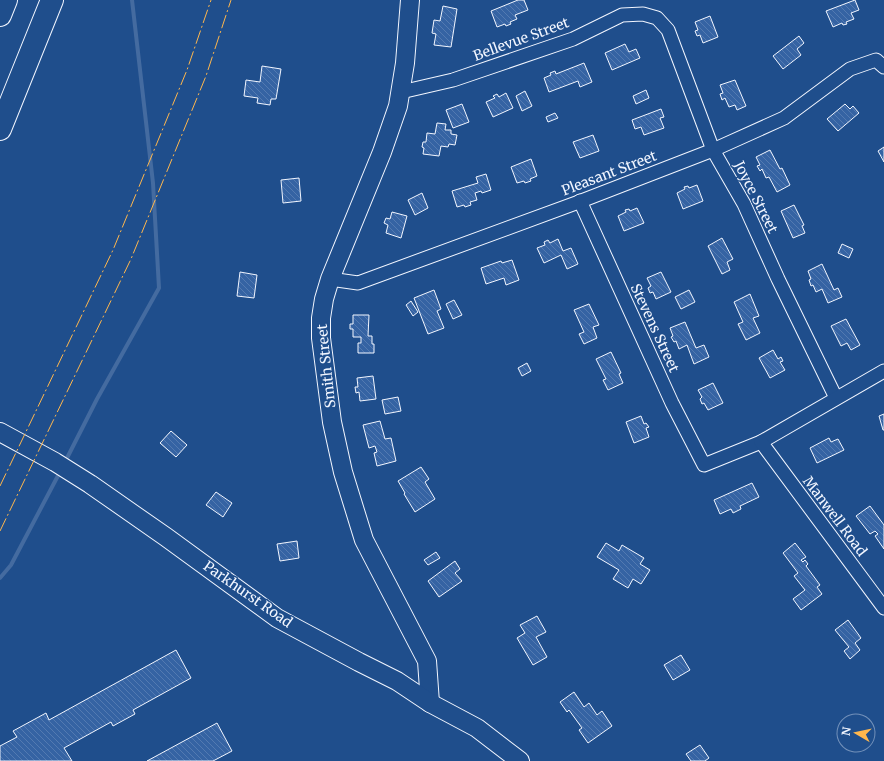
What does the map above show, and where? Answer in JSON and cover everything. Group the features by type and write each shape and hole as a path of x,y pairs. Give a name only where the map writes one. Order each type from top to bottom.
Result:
{"highway":[{"path":"0,15 6,0"},
{"path":"0,129 52,0"}],"street":[{"name":"Smith Street","path":"410,0 401,92 398,106 382,152 330,279 321,318 321,338 332,422 343,472 364,540 427,661 430,703"},
{"name":"Bellevue Street","path":"401,92 453,80 558,44 622,15 649,15"},
{"name":"Joyce Street","path":"649,15 657,18 668,30 714,150 744,204 778,279 836,398"},
{"name":"Pleasant Street","path":"330,279 358,283 580,202 714,150 784,118 850,69 876,60 884,67"},
{"name":"Stevens Street","path":"580,202 672,403 704,466 761,442"},
{"path":"761,442 884,371"},
{"name":"Parkhurst Road","path":"0,432 55,462 90,484 277,618 397,681 430,703 477,728 520,761"},
{"name":"Manwell Road","path":"761,442 884,608"}],"building":[{"path":"518,0 524,0 528,10 515,15 517,19 510,22 511,24 506,26 505,24 497,27 491,11"},
{"path":"855,0 859,10 851,13 854,19 846,22 847,24 843,25 842,23 833,27 826,11"},
{"path":"443,6 457,9 451,47 434,45 436,34 432,33 434,20 440,21"},
{"path":"710,16 718,37 703,43 700,35 697,36 695,31 698,30 695,22"},
{"path":"799,36 804,43 797,49 801,55 783,69 773,56"},
{"path":"625,44 629,52 636,49 640,58 612,70 605,53"},
{"path":"584,63 592,82 580,87 578,81 549,92 544,78 551,75 550,73 555,71 556,74"},
{"path":"262,66 281,69 276,99 271,99 270,105 257,103 258,98 244,96 246,80 260,82"},
{"path":"735,80 746,106 737,110 735,105 729,107 725,98 722,100 720,94 723,93 720,85"},
{"path":"646,90 649,98 636,104 633,96"},
{"path":"525,91 532,106 522,111 516,96"},
{"path":"506,93 513,108 493,117 486,102 495,98 493,96 497,94 499,97"},
{"path":"462,104 469,122 453,128 446,110"},
{"path":"845,104 850,109 853,106 859,113 838,131 827,119"},
{"path":"661,109 664,117 660,118 664,128 644,135 641,127 635,129 632,120"},
{"path":"555,113 558,118 548,122 546,117"},
{"path":"437,123 446,124 445,130 451,130 451,134 457,135 455,145 449,144 448,147 441,146 439,156 423,154 424,148 422,147 423,142 426,142 427,133 435,134"},
{"path":"593,135 599,151 580,158 573,142"},
{"path":"884,147 884,162 878,151"},
{"path":"770,150 780,169 782,168 790,185 777,192 769,177 766,178 762,169 760,171 757,166 760,165 756,157"},
{"path":"531,159 537,176 530,179 531,181 517,183 511,167"},
{"path":"486,174 491,190 482,193 481,191 475,193 477,200 470,202 471,205 457,207 452,191 478,183 476,177"},
{"path":"299,178 301,201 283,203 281,180"},
{"path":"697,185 703,201 683,209 677,193 685,189 684,187 688,186 689,188"},
{"path":"422,193 428,208 415,215 408,200"},
{"path":"794,205 804,225 802,226 805,233 793,238 781,211"},
{"path":"637,208 644,223 624,231 618,216 626,212 625,210 629,209 630,211"},
{"path":"392,212 407,216 401,238 386,233 388,225 384,223 386,218 390,219"},
{"path":"722,238 733,259 727,262 730,270 722,274 708,246"},
{"path":"558,239 563,251 571,248 578,264 567,269 561,255 544,263 537,248 545,245 544,242 548,240 550,243"},
{"path":"842,244 853,249 849,258 838,253"},
{"path":"512,260 519,280 506,285 504,278 486,284 481,268 501,261 502,263"},
{"path":"822,264 834,290 838,288 842,297 828,303 822,289 816,292 813,285 811,286 809,280 811,279 808,271"},
{"path":"240,272 257,275 254,298 237,296"},
{"path":"661,272 671,292 656,299 653,292 650,293 648,288 651,286 647,278"},
{"path":"434,290 441,309 437,311 444,328 428,334 414,298"},
{"path":"689,290 695,302 681,309 675,297"},
{"path":"750,294 759,316 753,318 760,333 746,340 738,324 743,322 734,302"},
{"path":"454,300 462,315 453,319 446,304"},
{"path":"411,301 418,312 413,316 406,305"},
{"path":"589,304 599,325 593,327 597,338 584,344 579,334 584,332 574,310"},
{"path":"353,315 369,315 368,336 372,336 374,353 358,353 358,343 361,343 361,337 353,337 353,329 350,329 350,324 353,324"},
{"path":"846,319 860,345 851,350 847,343 841,346 831,326"},
{"path":"685,322 696,348 704,345 709,357 694,364 687,345 679,349 676,341 674,342 671,337 673,336 670,328"},
{"path":"773,350 778,359 781,357 783,361 780,362 785,370 770,378 759,358"},
{"path":"611,352 621,373 619,374 623,383 608,390 603,380 606,379 596,359"},
{"path":"527,363 531,371 522,376 518,368"},
{"path":"373,376 376,399 360,401 359,392 356,393 355,387 358,387 357,378"},
{"path":"713,383 723,403 708,410 704,403 702,404 700,399 702,397 698,390"},
{"path":"398,397 401,411 385,414 382,400"},
{"path":"884,414 884,430 883,430 879,416"},
{"path":"641,416 644,424 646,423 649,427 646,428 649,437 634,443 626,422"},
{"path":"380,421 385,439 391,438 396,461 377,466 374,453 377,452 375,446 369,448 363,425"},
{"path":"171,431 187,445 176,457 160,443"},
{"path":"829,438 831,442 838,439 844,450 817,463 810,448"},
{"path":"421,467 429,479 425,482 435,499 415,512 398,481"},
{"path":"752,483 759,497 740,506 741,509 733,513 731,509 720,514 714,500"},
{"path":"216,492 232,503 223,517 206,505"},
{"path":"870,506 884,525 884,549 875,536 878,534 875,531 870,534 856,516"},
{"path":"297,541 299,558 280,561 277,544"},
{"path":"606,543 619,551 622,545 644,558 640,564 650,570 641,584 633,579 628,588 613,579 619,570 597,557"},
{"path":"795,543 806,557 801,560 803,562 805,560 808,564 806,566 820,585 817,587 822,594 801,610 793,599 805,590 794,576 798,573 783,553"},
{"path":"436,552 440,558 428,565 424,560"},
{"path":"455,561 460,569 455,573 462,581 439,597 428,581"},
{"path":"537,616 546,632 536,637 547,657 533,665 517,638 525,633 520,625"},
{"path":"848,620 861,638 855,643 860,650 850,659 844,651 849,647 835,630"},
{"path":"176,650 191,678 133,710 135,714 113,726 111,722 64,748 72,761 0,761 0,746 17,737 13,731 46,713 49,720"},
{"path":"681,655 690,670 673,680 664,665"},
{"path":"574,692 584,707 589,703 597,715 602,711 612,726 588,743 579,730 582,728 569,710 567,712 560,702"},
{"path":"217,723 232,751 213,761 147,761"},
{"path":"700,745 709,758 705,761 691,761 686,754"}],"waterway":[{"path":"65,462 97,399 159,288 153,183 132,0"},
{"path":"0,578 11,565 61,470"}],"power":[{"path":"0,486 113,250 187,70 211,0"},
{"path":"0,531 131,259 206,76 231,0"}]}
